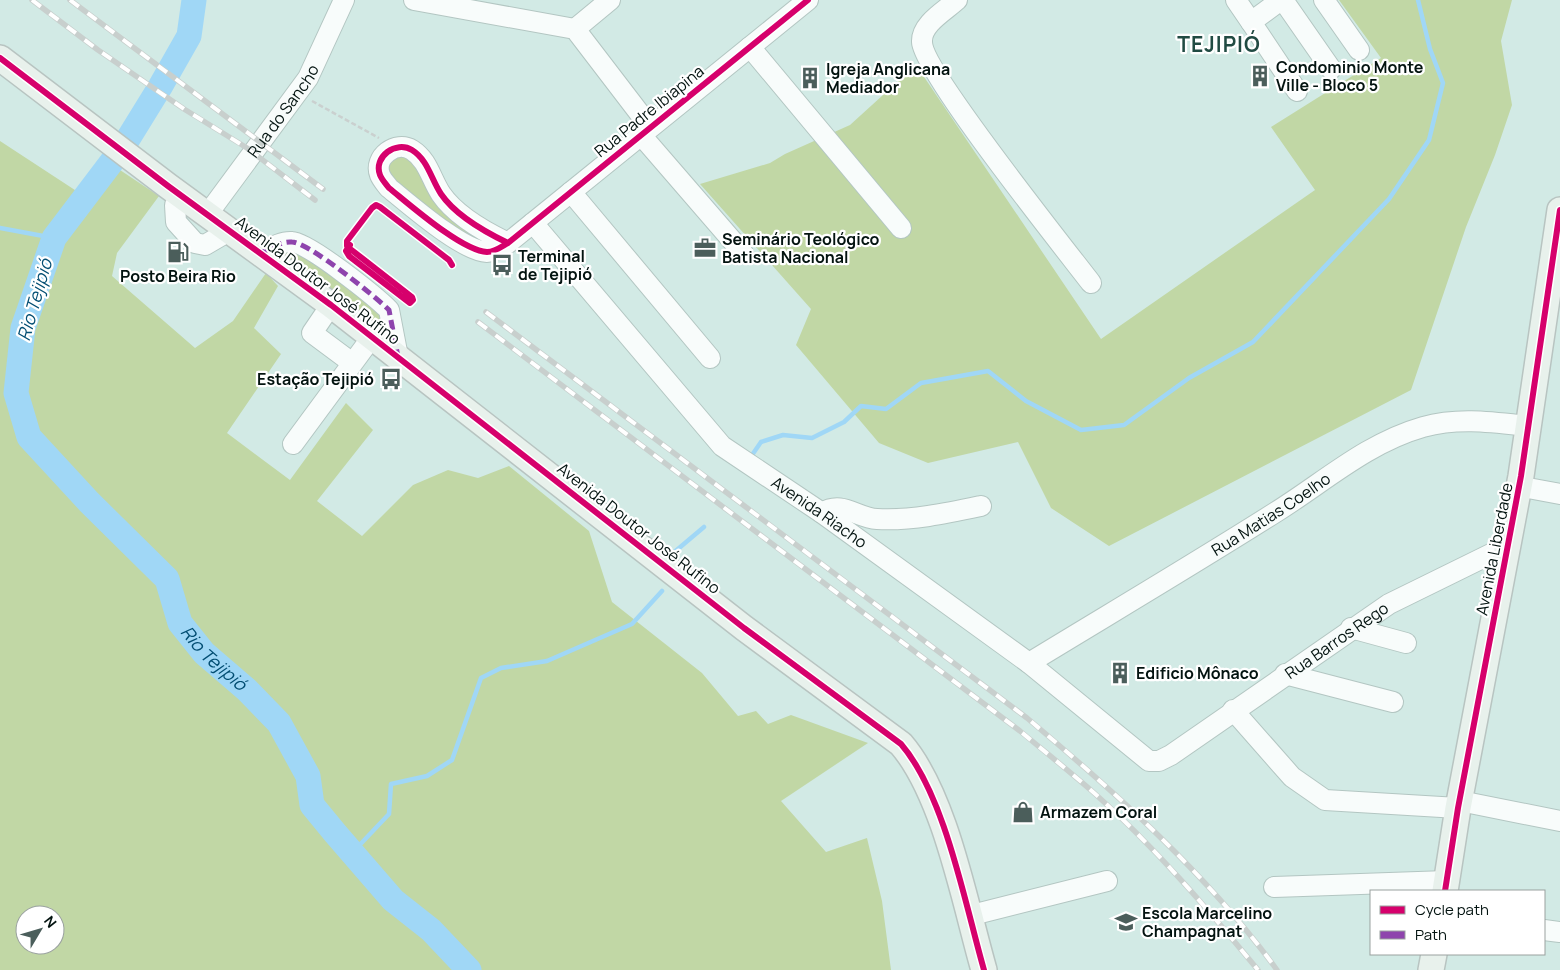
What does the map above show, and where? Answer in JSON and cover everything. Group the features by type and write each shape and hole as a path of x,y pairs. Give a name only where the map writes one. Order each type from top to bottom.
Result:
{"main road":[{"name":"Avenida Doutor José Rufino","path":"0,58 259,254 331,305 744,628 901,744 916,764 933,800 948,841 984,970"},
{"name":"Avenida Liberdade","path":"1446,886 1459,804 1520,480 1557,261 1560,210"},
{"path":"1431,970 1434,955"}],"street":[{"name":"Rua do Sancho","path":"208,214 316,63 344,0"},
{"path":"575,29 610,0"},
{"name":"Rua Padre Ibiapina","path":"394,146 386,152 379,167 380,175 389,188 467,246 484,252 493,251 508,243 808,0"},
{"path":"957,0 926,26 922,42 926,55 947,92 1091,283"},
{"path":"1236,0 1297,91"},
{"path":"1252,22 1282,0 1331,69"},
{"path":"1324,0 1359,50"},
{"path":"425,1 575,29 645,131 743,254"},
{"path":"750,46 901,228"},
{"path":"394,146 403,146 419,156 442,195 457,210 489,234 508,243"},
{"path":"175,191 176,222 195,243 205,245 229,231"},
{"path":"571,192 710,358"},
{"name":"Avenida Riacho","path":"533,222 711,435 736,457 822,513 1029,663 1147,760"},
{"path":"259,254 292,242 306,246 333,265 389,310 398,358"},
{"path":"331,305 312,332 351,362"},
{"path":"293,444 351,362 372,337"},
{"name":"Rua Matias Coelho","path":"1029,663 1296,500 1354,457 1384,442 1439,423 1472,420 1528,426"},
{"path":"1520,480 1560,483"},
{"path":"1520,480 1528,488 1560,494"},
{"path":"822,513 840,507 875,519 888,519 952,512 981,506"},
{"name":"Rua Barros Rego","path":"1147,760 1155,762 1171,755 1351,628 1428,583 1507,546"},
{"path":"1351,628 1406,643"},
{"path":"1285,674 1393,702"},
{"path":"1233,710 1292,777 1324,800 1459,804 1560,821"},
{"path":"968,916 1107,881"},
{"path":"1274,887 1446,886"},
{"path":"1545,930 1560,932"}],"path":[{"path":"297,92 394,146"},
{"path":"400,222 449,260 452,265"}],"green space":[{"path":"1339,0 1512,0 1501,41 1512,105 1495,155 1466,227 1411,390 1109,546 1051,508 1018,442 928,463 879,443 796,345 811,309 700,184 770,163 785,154 850,125 916,65 1101,339 1315,190 1271,127 1381,58"},
{"path":"0,141 81,194 120,170 159,196 117,253 112,276 195,348 233,321 266,273 278,286 254,328 281,354 227,433 290,480 346,403 373,430 317,501 362,536 413,485 448,470 478,478 509,466 589,531 612,602 702,673 738,716 756,711 768,724 791,715 868,743 781,801 826,852 867,838 882,901 891,970 0,970"},
{"path":"404,146 492,253 421,216 381,164"},
{"path":"288,243 389,311 393,346 273,248"}],"waterway":[{"name":"Rio Tejipió","path":"194,0 189,36 160,87 123,147 54,238 23,328 16,393 29,437 89,502 167,579 180,623 204,653 247,690 279,723 308,776 312,805 393,900 431,930 469,970"},
{"path":"750,458 761,442 783,435 812,438 844,422 861,406 886,409 921,383 988,371 1026,401 1081,430 1124,425 1189,378 1253,342 1389,199 1429,140 1443,83 1430,49 1418,0"},
{"path":"0,228 54,238"},
{"path":"672,554 704,527"},
{"path":"352,853 389,814 391,784 427,776 452,760 481,678 501,668 547,661 632,624 662,591"}],"railway":[{"path":"32,0 98,50 184,109 247,148 315,200"},
{"path":"70,0 323,189"},
{"path":"486,312 1027,718 1160,836 1221,901 1277,970"},
{"path":"478,322 1020,731 1066,769 1137,833 1199,900 1258,970"}],"marked path":[{"path":"259,254 279,244 292,242 300,244 342,271 389,310 398,357"}],"cycle path":[{"path":"508,243 463,216 447,202 422,159 412,150 406,147 399,147 387,152 383,157 380,162 380,175 389,188 450,236 476,250 490,252 508,243 808,0"},
{"path":"0,58 168,186 331,305 744,628 901,744 930,792 942,821 984,970"},
{"path":"350,245 346,251 349,256 410,303 413,300 412,297 349,248 347,246 347,241 372,208 376,205 380,207 449,260 452,265"},
{"path":"1445,890 1458,808 1521,476 1560,210"}],"place":[{"name":"Condominio Monte Ville - Bloco 5","path":"1260,76"},
{"name":"Igreja Anglicana Mediador","path":"810,78"},
{"name":"Seminário Teológico Batista Nacional","path":"705,248"},
{"name":"Posto Beira Rio","path":"178,252"},
{"name":"Terminal de Tejipió","path":"502,265"},
{"name":"Estação Tejipió","path":"391,379"},
{"name":"Edificio Mônaco","path":"1120,673"},
{"name":"Armazem Coral","path":"1023,812"},
{"name":"Escola Marcelino Champagnat","path":"1126,922"}],"district":[{"name":"TEJIPIÓ","path":"1219,45"}]}
